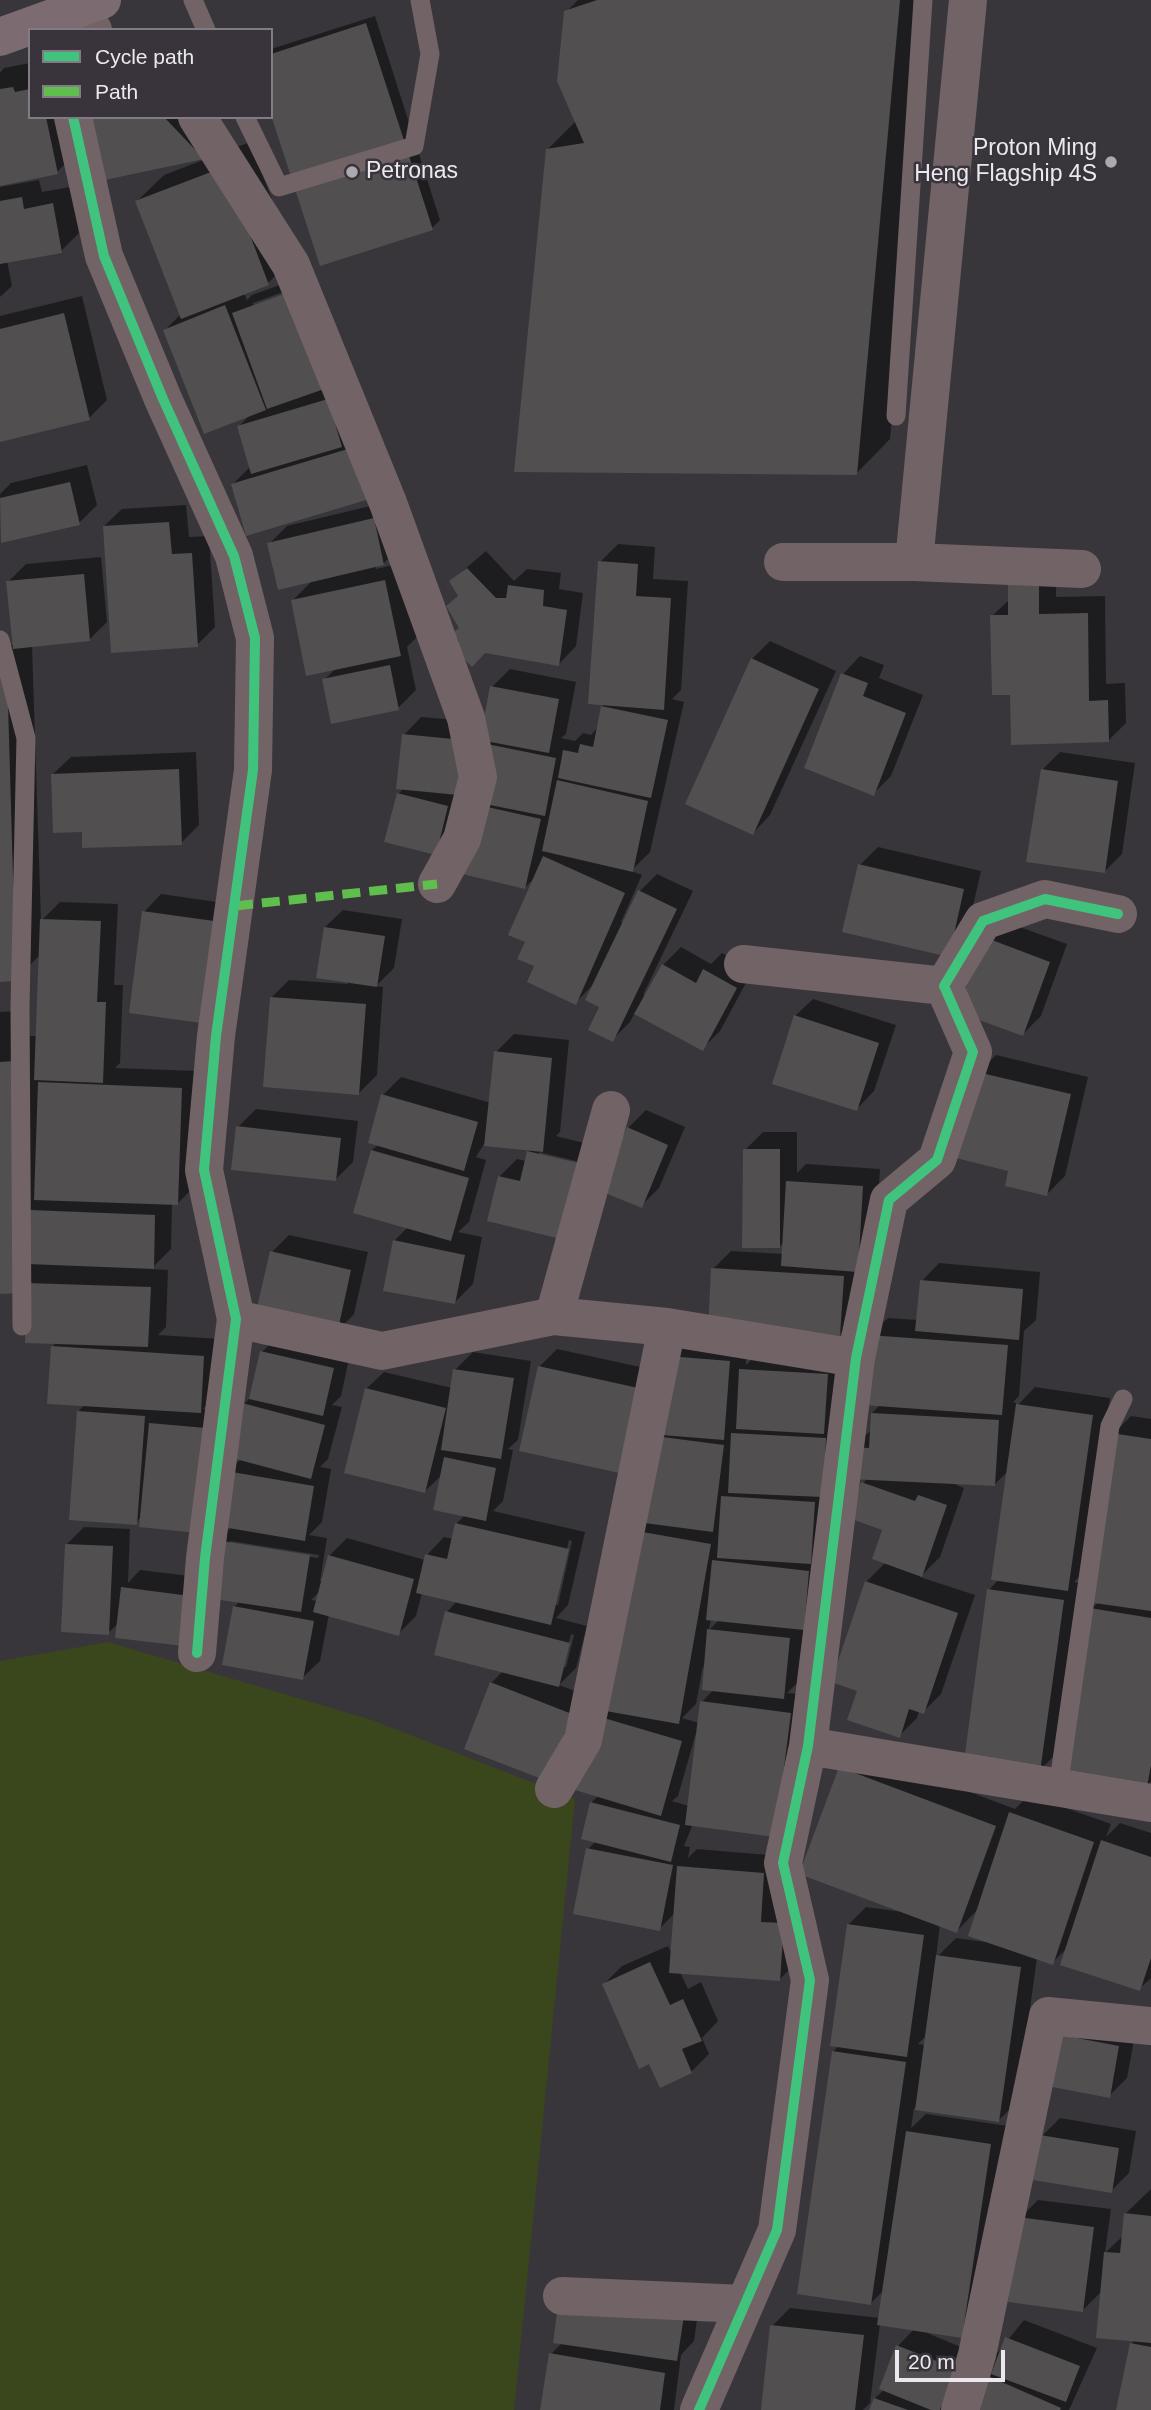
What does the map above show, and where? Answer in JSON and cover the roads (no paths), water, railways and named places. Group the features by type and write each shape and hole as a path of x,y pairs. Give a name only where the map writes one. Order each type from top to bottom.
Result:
{"main road":[{"path":"39,27 90,13"},
{"path":"0,37 28,30"}],"street":[{"path":"914,562 968,0"},
{"path":"73,119 104,256 163,399 234,556 255,638 253,770 216,1036 204,1170 236,1319 205,1558 197,1653"},
{"path":"198,119 291,265 388,503 466,718 478,777 463,839 437,884"},
{"path":"783,562 914,562 1082,569"},
{"path":"944,986 983,921 1045,899 1118,914"},
{"path":"743,964 944,986"},
{"path":"699,2410 777,2230 810,1980 783,1863 808,1746 856,1358 890,1200 937,1160 973,1052 944,986"},
{"path":"554,1316 611,1110"},
{"path":"236,1319 382,1351 554,1316 667,1327 856,1358"},
{"path":"554,1788 583,1740 667,1327"},
{"path":"808,1746 1151,1803"},
{"path":"960,2410 977,2354 1048,2016 1151,2026"},
{"path":"562,2296 744,2304"}],"lane":[{"path":"193,0 205,28"},
{"path":"246,119 279,187 414,146 430,54 420,0"},
{"path":"896,416 923,0"},
{"path":"0,640 26,738 20,1006 22,1326"},
{"path":"1058,1787 1110,1426 1123,1399"}],"place":[{"name":"Proton Ming Heng Flagship 4S","path":"1111,162"},
{"name":"Petronas","path":"352,172"}]}
